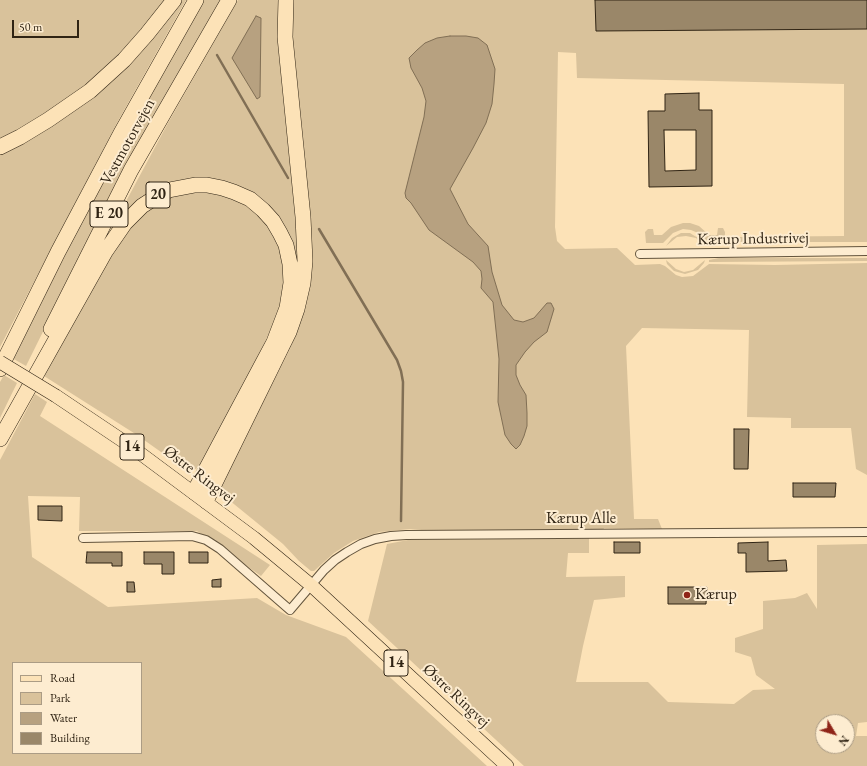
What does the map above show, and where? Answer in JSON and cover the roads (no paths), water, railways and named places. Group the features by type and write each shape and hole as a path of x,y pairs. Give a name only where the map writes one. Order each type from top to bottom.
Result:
{"highway":[{"path":"0,148 48,120 90,90 124,60 174,0"},
{"name":"Vestmotorvejen","path":"0,369 58,252 120,133 196,0"},
{"name":"Vestmotorvejen","path":"0,432 132,170 229,0"},
{"path":"200,496 289,332 303,283 305,261 303,217 286,37 286,0"},
{"name":"20","path":"0,439 105,252 129,219 142,206 169,190 194,185 207,185 222,188 250,199 273,221 286,245 290,264 291,283 287,308 274,342 200,496"}],"main road":[{"name":"Østre Ringvej","path":"0,362 56,396 129,445 200,496 254,538 312,586 507,766"}],"street":[{"name":"Kærup Industrivej","path":"640,254 867,252"},
{"name":"Kærup Alle","path":"312,586 324,570 347,552 375,539 391,536 421,534 867,532"},
{"path":"82,538 192,536 206,540 220,548 290,610 312,586"}],"water":[{"path":"256,16 261,18 260,97 257,99 232,58"},
{"path":"450,36 478,38 487,45 495,69 492,104 486,123 450,189 468,224 488,246 492,272 502,305 514,320 523,322 534,318 547,303 551,303 554,309 547,332 534,342 516,365 516,375 526,395 527,426 520,445 516,449 505,435 498,402 499,359 493,302 481,288 481,271 473,262 429,230 406,198 405,193 424,117 426,101 422,88 411,68 409,58 425,43 437,38"}],"waterway":[{"path":"217,55 288,178"},
{"path":"319,229 397,360 401,371 403,382 401,521"}],"place":[{"name":"Kærup","path":"687,595"}]}
